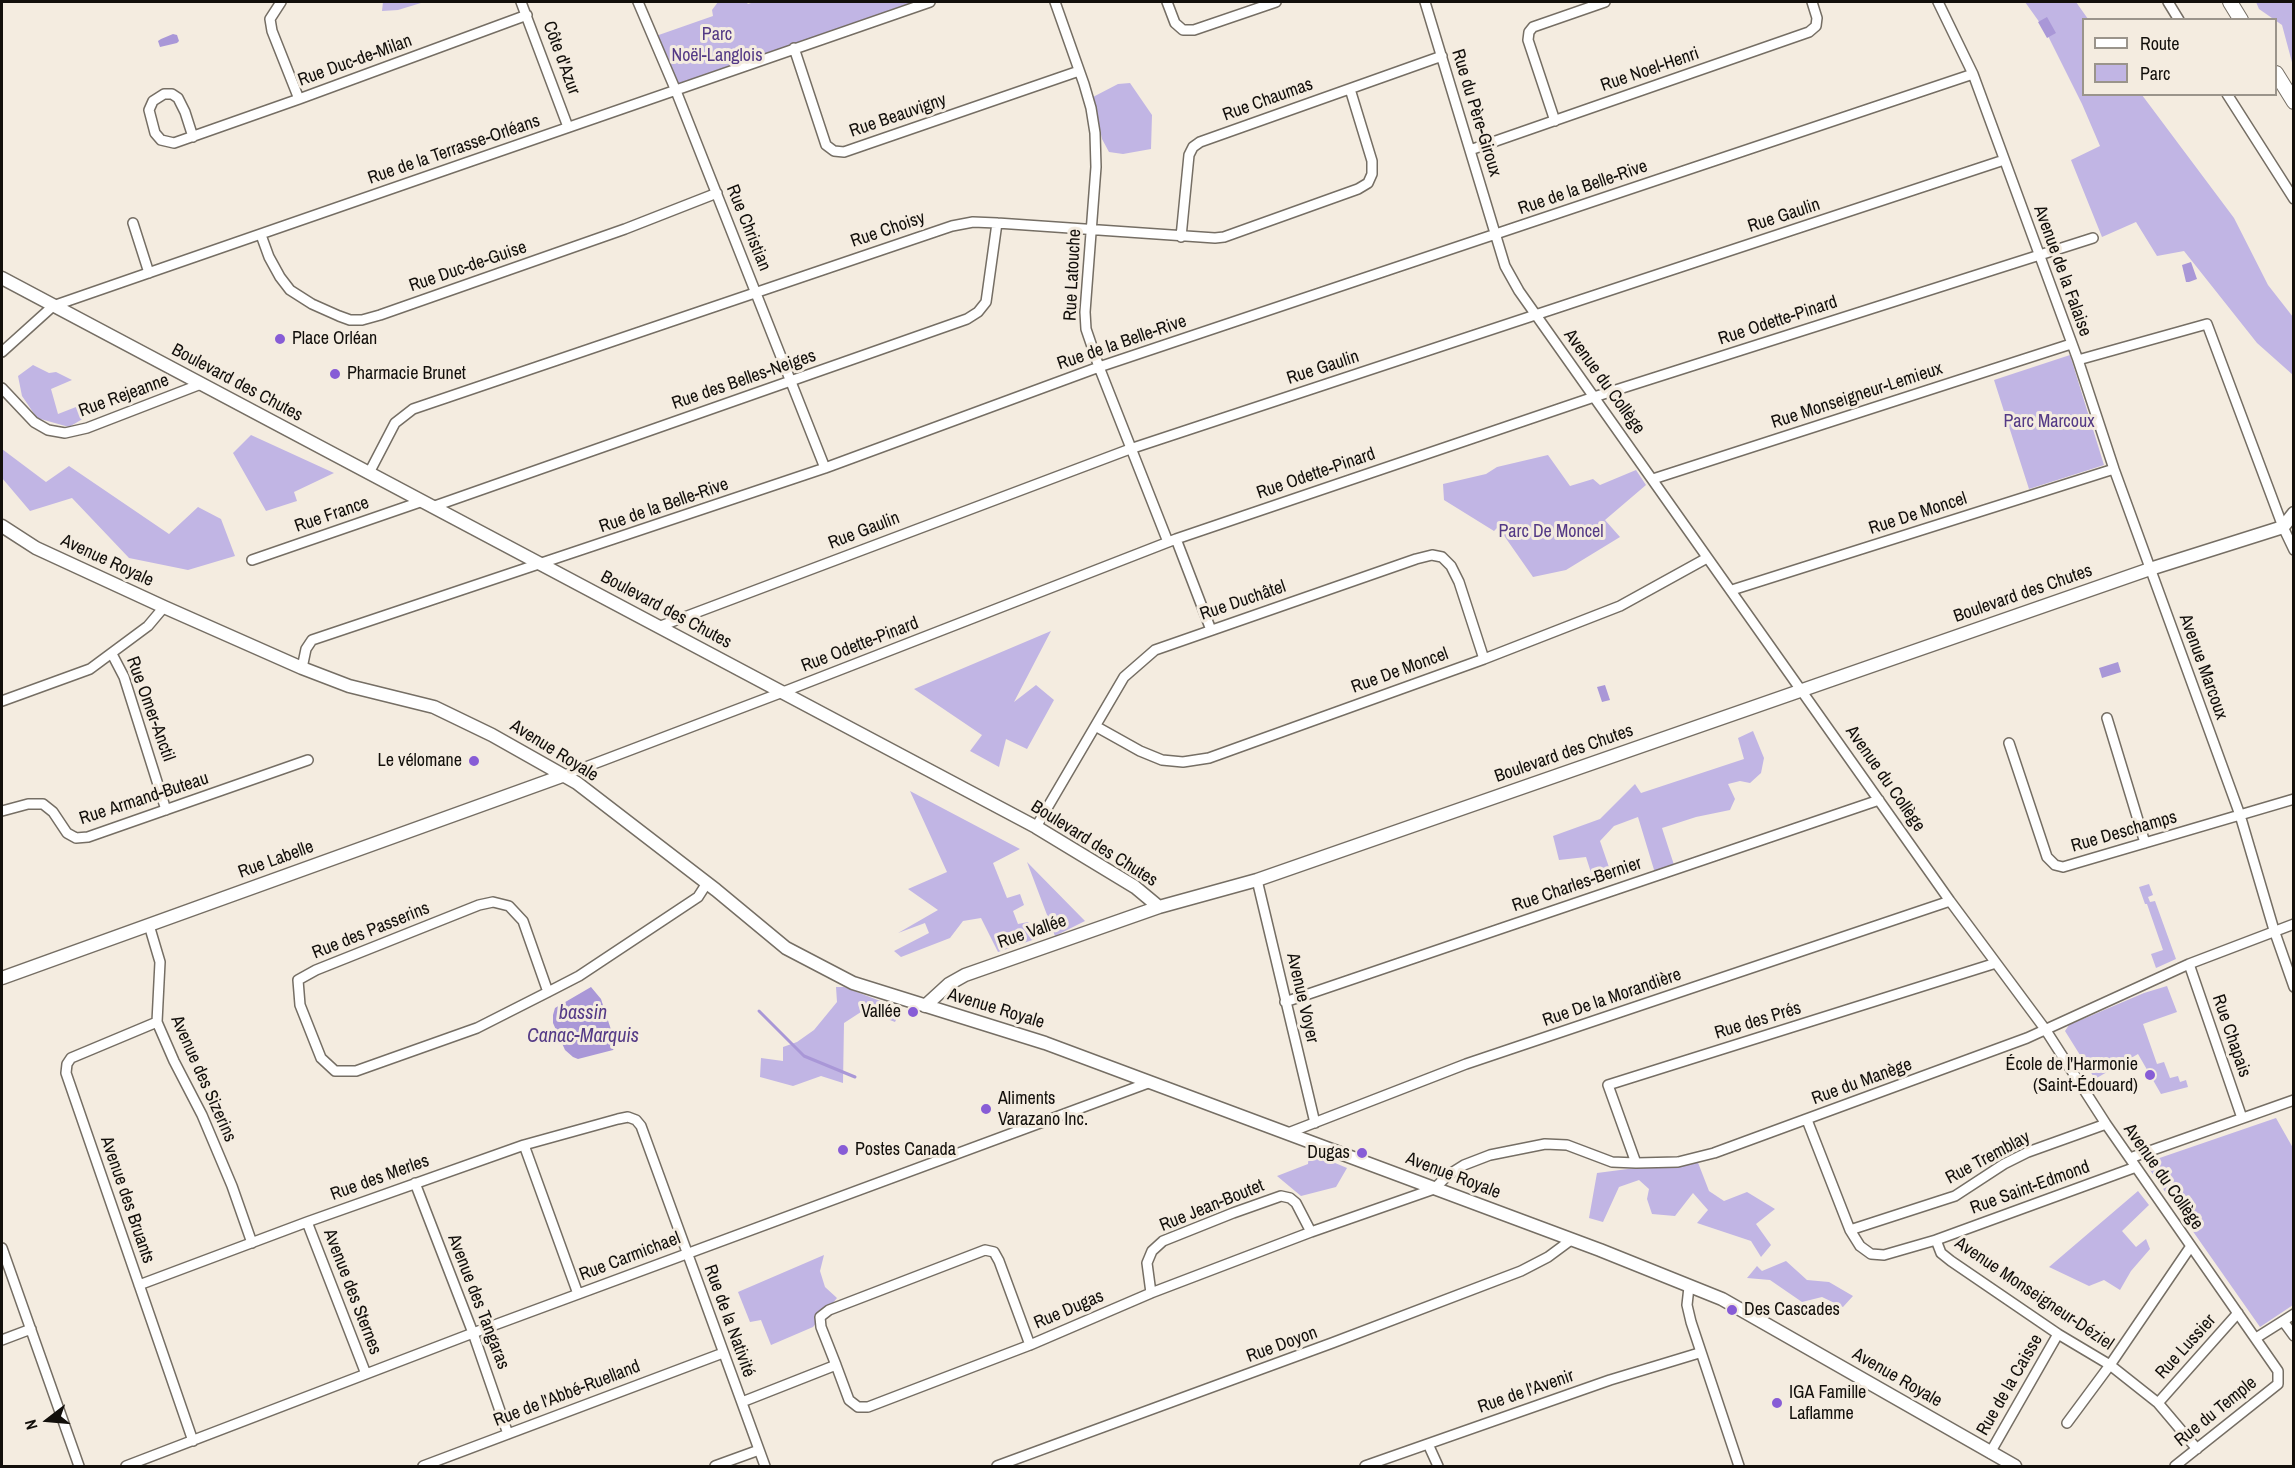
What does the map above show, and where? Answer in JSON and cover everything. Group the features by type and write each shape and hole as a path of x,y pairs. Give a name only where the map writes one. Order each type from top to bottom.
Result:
{"main road":[{"path":"2230,2 2240,18"},
{"path":"2277,76 2294,102"}],"street":[{"path":"281,2 270,19 272,31 299,99"},
{"name":"Côte d'Azur","path":"521,2 568,127"},
{"name":"Rue Christian","path":"638,2 676,91 825,468"},
{"name":"Rue de la Terrasse-Orléans","path":"2,352 53,306 930,2"},
{"name":"Rue Latouche","path":"1055,2 1091,108 1095,133 1096,167 1085,312 1086,329 1098,367 1130,448 1211,630"},
{"path":"1167,2 1176,23 1183,30 1194,30 1276,2"},
{"name":"Rue du Père-Giroux","path":"1425,2 1496,235"},
{"path":"1555,121 1528,40 1529,32 1533,27 1605,2"},
{"name":"Rue Noel-Henri","path":"1470,150 1809,32 1816,26 1817,18 1812,2"},
{"name":"Avenue de la Falaise","path":"1938,2 1973,74 2078,360 2207,324 2288,528"},
{"path":"2168,2 2179,18"},
{"name":"Rue Duc-de-Milan","path":"193,136 178,98 172,94 164,94 153,101 149,110 155,133 161,140 174,143 527,15"},
{"name":"Rue Beauvigny","path":"794,48 826,145 834,151 844,152 1079,71"},
{"name":"Rue Chaumas","path":"1181,237 1189,155 1193,147 1200,142 1442,56"},
{"name":"Rue de la Belle-Rive","path":"302,668 306,649 312,640 825,468 1098,367 1973,74"},
{"name":"Rue Choisy","path":"369,473 394,423 413,409 952,226 973,222 1181,237 1224,237 1358,189 1368,183 1372,174 1372,160 1350,89"},
{"path":"2228,96 2294,200"},
{"name":"Rue Gaulin","path":"658,627 1130,448 2004,160"},
{"name":"Rue Duc-de-Guise","path":"261,235 268,257 290,290 312,304 339,316 350,320 362,320 625,230 717,194"},
{"path":"133,223 149,273"},
{"name":"Rue des Belles-Neiges","path":"427,504 967,319 978,312 986,302 997,223"},
{"name":"Avenue du Collège","path":"1496,235 1505,266 1535,315 1803,690 1950,901 2045,1029 2106,1124 2278,1371 2278,1384"},
{"name":"Rue Odette-Pinard","path":"562,776 1172,541 1593,398 2093,238"},
{"name":"Boulevard des Chutes","path":"2,278 1036,827 1135,888 1159,907 1257,880 2150,569 2288,528"},
{"name":"Rue Monseigneur-Lemieux","path":"1653,479 2071,344"},
{"name":"Avenue Marcoux","path":"2078,360 2114,469 2240,815 2274,930 2294,987"},
{"name":"Rue Rejeanne","path":"2,388 34,422 48,430 65,434 87,428 201,384"},
{"name":"Rue De Moncel","path":"1732,590 2114,469"},
{"name":"Rue France","path":"252,560 427,504"},
{"path":"2294,513 2288,528 2294,550"},
{"name":"Avenue Royale","path":"2,526 36,548 302,668 348,686 434,707 492,735 577,783 707,883 786,948 853,983 1045,1043 1434,1188 1722,1299 2015,1467"},
{"name":"Rue Duchâtel","path":"1036,827 1124,677 1155,650 1432,555 1442,557 1451,567 1459,582 1484,659"},
{"name":"Rue De Moncel","path":"1096,727 1140,751 1162,759 1184,762 1209,758 1484,659 1620,606 1707,558"},
{"path":"2,701 90,669 148,626 164,607"},
{"name":"Rue Omer-Anctil","path":"112,654 124,677 166,810"},
{"path":"2107,718 2145,843"},
{"name":"Rue Deschamps","path":"2008,743 2047,857 2055,865 2063,867 2294,799"},
{"name":"Rue Armand-Buteau","path":"2,811 28,804 43,804 53,812 67,833 76,838 88,837 308,760"},
{"name":"Rue Labelle","path":"2,978 562,776"},
{"name":"Rue Charles-Bernier","path":"1285,1002 1879,800"},
{"name":"Avenue Voyer","path":"1257,880 1315,1123"},
{"name":"Rue des Passerins","path":"548,992 524,921 509,906 493,902 479,905 316,970 298,980 300,1005 321,1058 335,1071 356,1071 466,1032 548,992 579,976 698,897 707,883"},
{"name":"Rue De la Morandière","path":"1288,1133 1466,1065 1950,901"},
{"name":"Rue Vallée","path":"925,1005 949,984 965,975 1159,907"},
{"name":"Rue du Manège","path":"1434,1188 1464,1165 1490,1155 1545,1144 1567,1145 1612,1162 1678,1162 1714,1154 2027,1038 2189,964 2294,924"},
{"name":"Avenue des Sizerins","path":"149,925 160,962 157,1022 202,1115 232,1185 252,1243"},
{"name":"Rue des Prés","path":"1636,1163 1608,1085 1996,963"},
{"name":"Rue Chapais","path":"2189,964 2242,1119"},
{"name":"Avenue des Bruants","path":"157,1022 71,1058 67,1064 66,1073 193,1441"},
{"name":"Rue Carmichael","path":"126,1467 473,1333 1148,1083"},
{"path":"2130,1158 2294,1100"},
{"name":"Rue des Merles","path":"139,1285 524,1144 618,1119 628,1117 636,1119"},
{"name":"Rue de la Nativité","path":"636,1119 641,1126 765,1467"},
{"name":"Avenue Monseigneur-Déziel","path":"1807,1120 1850,1230 1860,1246 1871,1254 1884,1255 1936,1240 1941,1253 1951,1262 2058,1334 2110,1365 2158,1403 2197,1449"},
{"name":"Rue Tremblay","path":"1850,1230 1955,1196 2004,1164 2028,1152 2106,1124"},
{"path":"524,1144 578,1294"},
{"name":"Rue Saint-Edmond","path":"1936,1240 2136,1167"},
{"name":"Avenue des Tangaras","path":"415,1183 473,1333 508,1434"},
{"name":"Rue Dugas","path":"1030,1345 999,1261 994,1252 985,1250 829,1310 820,1317 821,1327 849,1400 858,1407 868,1407 1030,1345 1151,1293 1434,1188"},
{"name":"Rue Jean-Boutet","path":"1151,1293 1147,1263 1152,1251 1163,1241 1233,1213 1281,1196 1290,1198 1296,1203 1311,1232"},
{"name":"Avenue des Sternes","path":"307,1222 366,1374"},
{"name":"Rue Doyon","path":"997,1467 1332,1343 1521,1270 1548,1257 1571,1240"},
{"path":"2067,1423 2110,1365 2191,1246"},
{"path":"2,1248 79,1467"},
{"path":"1689,1287 1687,1305 1699,1353 1739,1467"},
{"name":"Rue Lussier","path":"2158,1403 2238,1313"},
{"path":"2256,1338 2294,1314"},
{"path":"2283,1321 2294,1336"},
{"path":"2,1340 31,1329"},
{"name":"Rue de la Caisse","path":"1990,1453 2058,1334"},
{"name":"Rue de l'Abbé-Ruelland","path":"423,1467 723,1353"},
{"name":"Rue de l'Avenir","path":"1365,1467 1610,1380 1699,1353"},
{"path":"742,1402 836,1365"},
{"name":"Rue du Temple","path":"2175,1467 2278,1384"},
{"path":"1428,1443 1438,1467"},
{"path":"715,1467 759,1450"}],"green space":[{"path":"383,2 421,3 398,10 382,11"},
{"name":"Parc Noël-Langlois","path":"718,2 746,2 748,4 754,2 930,2 676,91 653,37 713,16 712,10"},
{"path":"2025,2 2076,2 2087,18 2082,18 2082,96 2143,96 2234,218 2268,285 2293,317 2293,375 2257,343 2184,251 2157,256 2136,222 2102,237 2071,160 2100,146 2045,30"},
{"path":"2256,2 2293,2 2293,66 2282,25 2277,22 2277,18 2272,18 2259,9"},
{"path":"1130,83 1152,115 1151,149 1123,154 1109,152 1102,139 1093,97 1118,84"},
{"name":"Parc Marcoux","path":"2070,355 2104,465 2029,489 1994,380"},
{"path":"33,365 72,380 51,389 58,414 99,398 101,408 69,427 37,418 22,396 18,376"},
{"path":"251,435 334,473 294,492 297,501 266,511 233,453"},
{"path":"2,449 46,482 69,466 169,534 198,507 221,519 235,556 188,570 129,558 72,498 30,511 2,478"},
{"name":"Parc De Moncel","path":"1548,455 1570,486 1593,479 1600,485 1636,470 1646,485 1605,520 1620,537 1566,570 1533,577 1498,527 1494,531 1444,500 1443,484 1486,474 1497,467"},
{"path":"1051,631 1014,702 1036,685 1054,700 1027,749 1006,739 999,767 970,751 982,735 914,689"},
{"path":"1753,731 1764,758 1761,773 1750,783 1740,781 1728,784 1735,799 1730,810 1696,817 1662,828 1675,868 1655,873 1638,817 1614,826 1600,841 1611,873 1595,885 1586,857 1559,860 1553,836 1600,819 1635,784 1641,793 1744,759 1738,738"},
{"path":"910,791 1020,849 993,863 1007,898 1020,894 1024,905 1013,911 1018,924 1028,922 1038,938 998,952 981,918 963,921 950,938 901,957 894,951 929,933 925,923 898,933 938,910 908,889 947,872"},
{"path":"1027,862 1085,921 1055,936"},
{"path":"2149,884 2153,895 2148,897 2150,902 2155,901 2176,959 2156,968 2151,954 2163,950 2139,887"},
{"path":"2167,986 2177,1012 2143,1024 2157,1064 2164,1062 2170,1078 2178,1076 2180,1082 2186,1080 2188,1087 2161,1094 2138,1054 2095,1079 2065,1031 2069,1025 2144,993"},
{"path":"836,987 844,987 901,1009 895,1022 864,1010 844,1023 843,1083 821,1076 793,1086 760,1077 761,1058 783,1061 783,1047 797,1042 814,1030 837,1002"},
{"path":"2276,1118 2293,1148 2293,1305 2260,1327 2145,1163"},
{"path":"1309,1152 1347,1168 1336,1187 1301,1196 1277,1176 1308,1164"},
{"path":"1697,1160 1709,1191 1724,1201 1747,1192 1775,1209 1756,1224 1771,1245 1761,1257 1751,1241 1697,1223 1708,1210 1693,1193 1675,1216 1652,1214 1647,1199 1649,1189 1639,1180 1619,1187 1603,1222 1589,1218 1597,1173"},
{"path":"2138,1191 2149,1205 2122,1231 2136,1247 2146,1239 2150,1249 2131,1271 2120,1290 2104,1280 2089,1286 2049,1267"},
{"path":"824,1255 820,1271 825,1287 837,1298 813,1327 771,1345 761,1320 750,1322 738,1292"},
{"path":"1786,1261 1807,1280 1829,1282 1853,1296 1843,1307 1822,1297 1802,1302 1770,1280 1747,1278 1757,1266 1762,1271"}],"water":[{"path":"2047,17 2056,33 2047,38 2038,22"},
{"path":"173,34 177,35 179,41 177,43 160,47 158,41"},
{"path":"2191,262 2197,279 2186,282 2182,265"},
{"path":"2118,662 2121,672 2102,678 2099,668"},
{"path":"1605,685 1610,700 1602,702 1597,687"},
{"name":"bassin Canac-Marquis","path":"591,987 601,999 616,1045 613,1050 578,1059 565,1050 553,1023 553,1015 555,1008"}],"waterway":[{"path":"759,1011 804,1056 855,1077"}],"place":[{"name":"Place Orléan","path":"280,339"},
{"name":"Pharmacie Brunet","path":"335,374"},
{"name":"Le vélomane","path":"474,761"},
{"name":"Vallée","path":"913,1012"},
{"name":"École de l'Harmonie (Saint-Édouard)","path":"2150,1075"},
{"name":"Aliments Varazano Inc.","path":"986,1109"},
{"name":"Postes Canada","path":"843,1150"},
{"name":"Dugas","path":"1362,1153"},
{"name":"Des Cascades","path":"1732,1310"},
{"name":"IGA Famille Laflamme","path":"1777,1403"}]}
